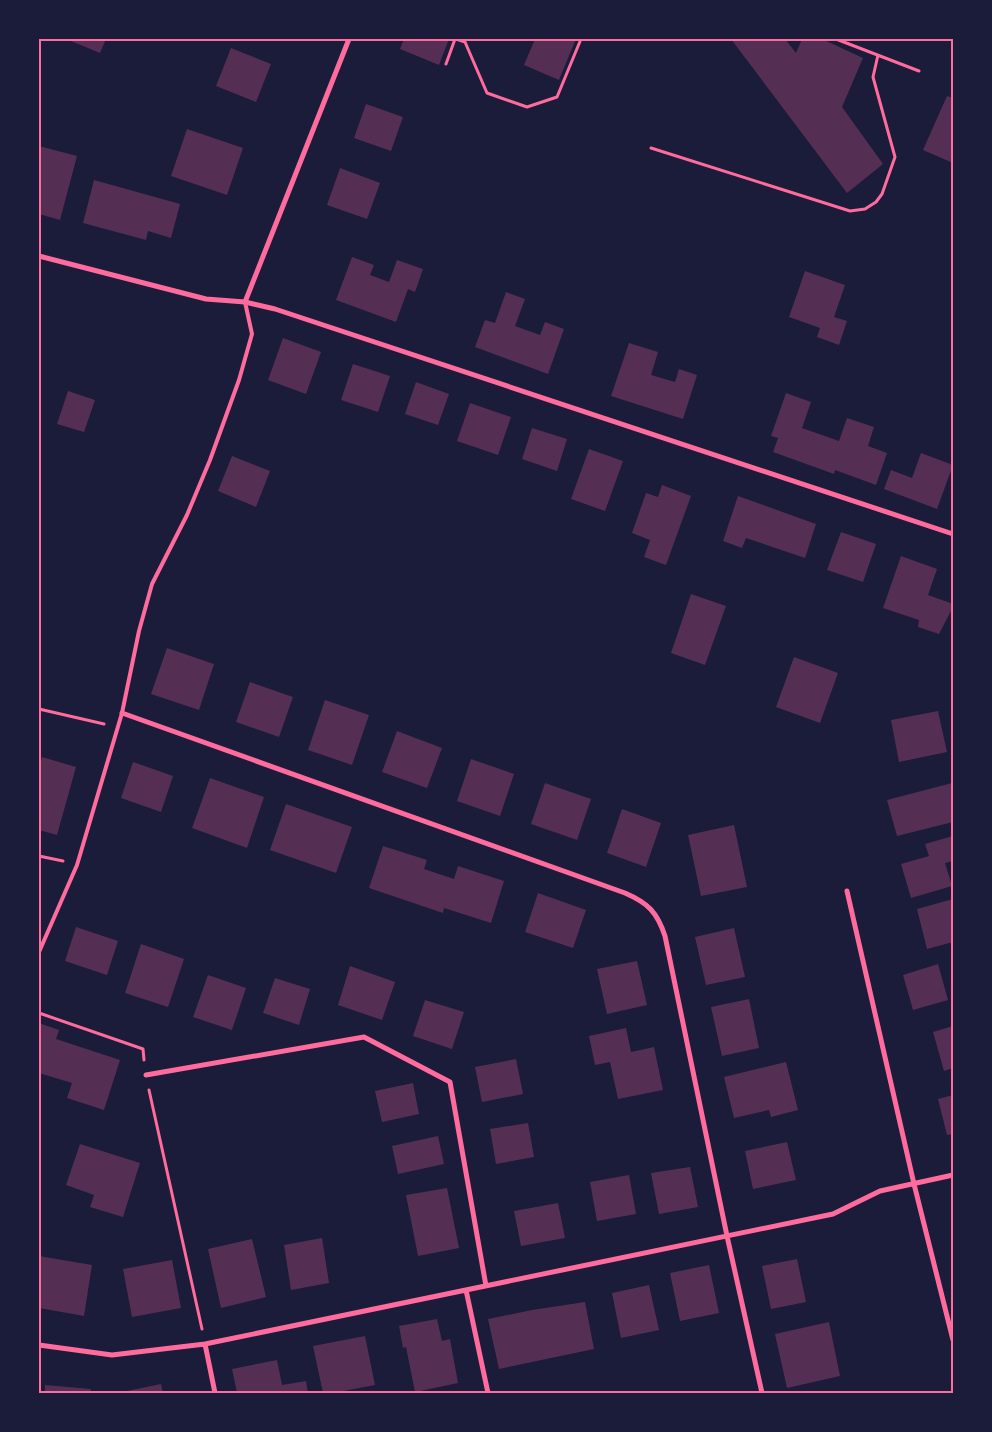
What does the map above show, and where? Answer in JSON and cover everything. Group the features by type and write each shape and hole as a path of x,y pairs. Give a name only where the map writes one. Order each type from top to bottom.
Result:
{"street":[{"path":"245,302 349,39"},
{"path":"39,256 206,299 245,302 294,316 953,534"},
{"path":"122,713 625,893 640,900 660,919 666,936 727,1236 762,1393"},
{"path":"847,891 914,1184 953,1340"},
{"path":"146,1075 364,1037 450,1082 486,1286"},
{"path":"39,1345 112,1355 205,1344 833,1214 880,1191 953,1175"},
{"path":"466,1290 488,1393"},
{"path":"205,1344 216,1393"}],"lane":[{"path":"39,952 77,864 122,713 139,631 152,584 210,460 239,380 252,334 245,302"}],"path":[{"path":"446,64 456,39 465,42 487,93 527,106 558,96 581,39"},
{"path":"836,39 919,71"},
{"path":"651,148 850,211 865,209 876,202 882,194 895,157 873,77 878,55"},
{"path":"39,709 118,727"},
{"path":"39,856 77,864"},
{"path":"39,1013 142,1049 146,1075 205,1344"}],"building":[{"path":"66,39 106,39 100,53"},
{"path":"404,39 449,39 439,65 400,49"},
{"path":"535,39 576,39 559,80 524,65"},
{"path":"731,39 785,39 796,53 802,39 822,39 863,58 842,107 883,164 847,193"},
{"path":"231,48 271,64 256,102 216,86"},
{"path":"947,96 953,98 953,163 923,150"},
{"path":"366,104 403,117 391,151 354,138"},
{"path":"187,129 243,148 227,195 171,176"},
{"path":"39,146 77,156 60,220 39,214"},
{"path":"340,168 380,183 367,219 327,205"},
{"path":"94,180 180,204 171,238 148,231 146,240 83,223"},
{"path":"352,257 374,265 370,275 389,282 397,260 423,269 415,292 408,289 396,322 336,300"},
{"path":"805,271 845,285 834,317 847,321 839,345 817,337 820,328 789,317"},
{"path":"506,292 525,299 515,326 540,335 545,322 564,329 548,374 475,347 485,320 495,323"},
{"path":"283,338 321,352 306,394 268,380"},
{"path":"629,343 658,352 651,375 675,382 679,369 697,375 683,419 611,396"},
{"path":"353,364 390,376 378,412 341,400"},
{"path":"416,382 449,394 438,425 405,414"},
{"path":"68,391 95,400 84,432 57,424"},
{"path":"786,393 811,402 802,428 839,441 847,418 874,427 868,446 887,453 876,485 835,470 834,474 773,452 778,438 771,436"},
{"path":"470,403 511,417 498,455 457,441"},
{"path":"532,428 567,439 557,471 522,459"},
{"path":"589,449 623,461 605,511 571,499"},
{"path":"921,453 953,465 937,509 884,489 891,470 912,478"},
{"path":"232,456 270,471 256,507 218,491"},
{"path":"662,485 691,496 666,565 644,557 650,540 632,533 646,493 658,497"},
{"path":"738,496 816,524 805,558 746,538 742,548 723,541"},
{"path":"841,532 876,544 863,582 827,570"},
{"path":"901,556 937,569 928,595 953,604 939,634 918,627 919,620 883,608"},
{"path":"691,594 726,606 705,665 671,653"},
{"path":"167,648 214,664 199,710 151,694"},
{"path":"794,657 838,673 820,723 776,707"},
{"path":"250,682 293,697 279,737 236,722"},
{"path":"325,700 369,715 352,765 308,750"},
{"path":"938,711 947,752 899,762 891,720"},
{"path":"397,731 442,748 427,788 382,772"},
{"path":"42,757 76,767 57,835 39,830 39,771"},
{"path":"471,759 514,774 500,816 457,801"},
{"path":"133,762 173,776 161,812 121,798"},
{"path":"210,778 264,797 247,848 192,828"},
{"path":"545,783 591,799 577,840 531,824"},
{"path":"952,783 953,822 897,836 887,800"},
{"path":"286,804 352,827 336,873 270,850"},
{"path":"622,809 661,823 646,867 607,853"},
{"path":"734,825 747,887 701,896 688,835"},
{"path":"953,836 953,861 945,863 952,886 911,898 901,864 929,856 925,844"},
{"path":"383,846 427,860 424,869 454,879 458,866 504,881 491,923 444,908 443,913 369,888"},
{"path":"538,893 586,910 573,948 525,932"},
{"path":"953,899 953,942 927,949 917,909"},
{"path":"76,927 118,941 107,975 65,961"},
{"path":"734,928 745,977 706,985 695,937"},
{"path":"141,944 184,959 168,1007 125,993"},
{"path":"637,961 647,1005 607,1014 597,969"},
{"path":"938,964 948,1000 913,1010 903,975"},
{"path":"350,966 395,982 382,1020 338,1005"},
{"path":"208,975 246,988 232,1030 193,1017"},
{"path":"275,978 310,989 299,1025 263,1013"},
{"path":"749,999 759,1048 722,1056 711,1007"},
{"path":"425,1000 464,1012 452,1049 413,1036"},
{"path":"39,1023 59,1030 56,1039 120,1060 104,1110 67,1098 72,1083 39,1073"},
{"path":"953,1026 953,1068 944,1071 933,1032"},
{"path":"626,1028 631,1052 654,1047 663,1090 618,1099 610,1062 595,1065 589,1036"},
{"path":"516,1059 523,1094 482,1102 475,1067"},
{"path":"786,1062 798,1110 771,1117 769,1110 734,1118 724,1077"},
{"path":"413,1083 419,1114 382,1122 375,1091"},
{"path":"953,1095 953,1134 947,1135 938,1099"},
{"path":"528,1123 534,1157 496,1164 490,1129"},
{"path":"438,1136 444,1164 398,1174 392,1146"},
{"path":"787,1142 796,1180 753,1189 745,1151"},
{"path":"80,1144 140,1163 123,1217 90,1207 94,1195 66,1185"},
{"path":"690,1167 698,1207 659,1214 651,1173"},
{"path":"629,1175 636,1214 597,1221 590,1182"},
{"path":"447,1188 459,1248 418,1256 406,1195"},
{"path":"558,1203 565,1238 521,1246 514,1211"},
{"path":"322,1238 329,1283 291,1290 284,1245"},
{"path":"252,1239 266,1297 221,1308 208,1249"},
{"path":"39,1256 92,1265 84,1316 39,1308"},
{"path":"797,1259 806,1302 771,1309 762,1266"},
{"path":"172,1260 181,1308 132,1317 123,1269"},
{"path":"709,1265 719,1313 680,1321 670,1273"},
{"path":"649,1285 659,1330 621,1338 612,1293"},
{"path":"585,1302 594,1349 499,1369 488,1319"},
{"path":"437,1319 442,1341 450,1339 458,1383 415,1392 406,1347 403,1348 399,1326"},
{"path":"829,1322 840,1376 787,1388 775,1334"},
{"path":"365,1336 375,1385 333,1393 323,1393 313,1346"},
{"path":"277,1360 282,1385 306,1381 308,1393 237,1393 232,1369"},
{"path":"161,1384 163,1393 122,1393 122,1392"},
{"path":"45,1385 91,1389 90,1393 45,1393"}]}
